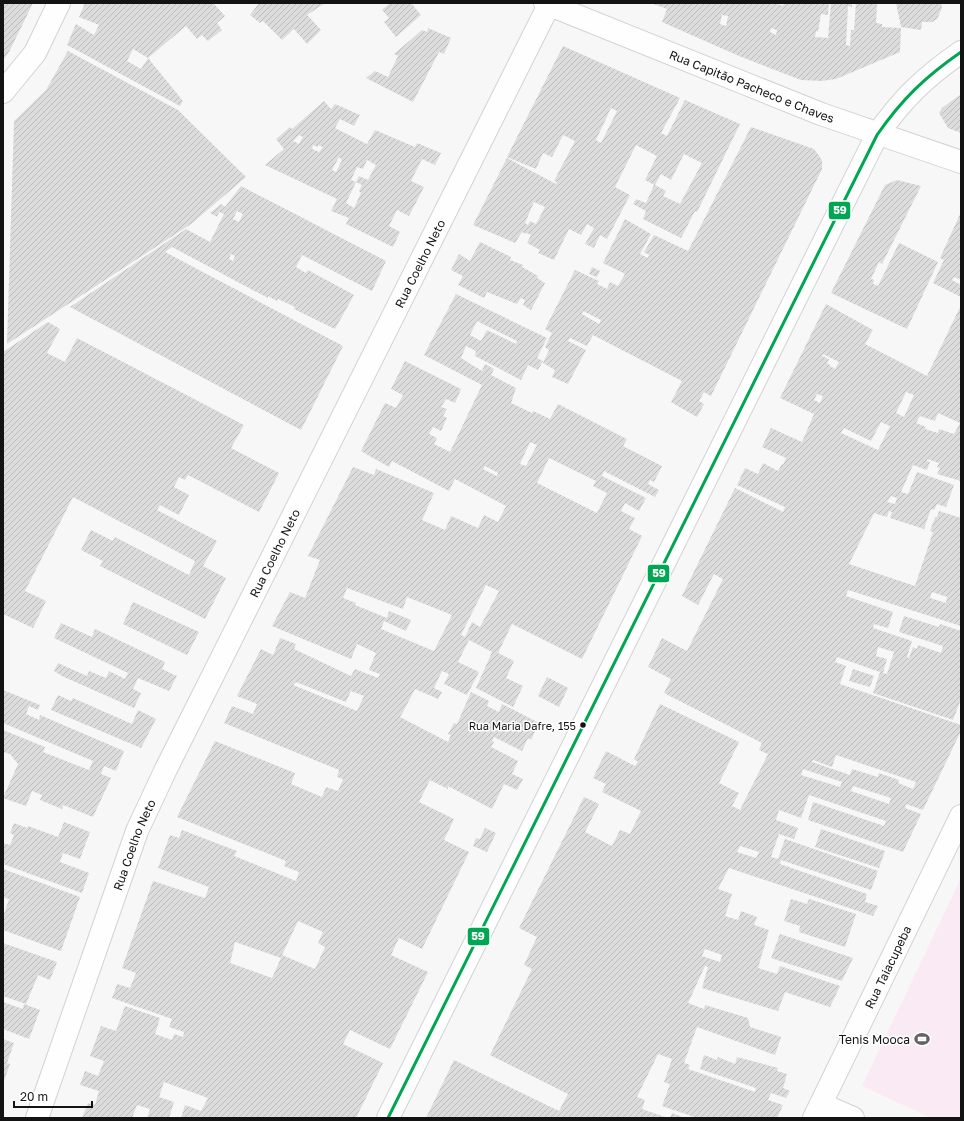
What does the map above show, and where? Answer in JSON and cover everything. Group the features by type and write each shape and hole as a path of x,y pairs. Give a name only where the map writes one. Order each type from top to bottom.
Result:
{"street":[{"path":"3,92 35,53 59,3"},
{"name":"Rua Capitão Pacheco e Chaves","path":"547,4 821,114 961,162"},
{"name":"Rua Coelho Neto","path":"37,1118 137,831 162,776 547,4"},
{"path":"388,1118 877,134 894,110 917,85 961,52"},
{"name":"Rua Taiacupeba","path":"818,1111 961,816"},
{"path":"818,1111 853,1118"}],"shaded area":[{"name":"Tenis Mooca","path":"961,878 961,1118 931,1118 862,1086"}],"building":[{"path":"3,3 33,3 9,52 3,60"},
{"path":"85,3 213,3 225,16 217,23 222,30 208,41 202,35 197,39 186,26 148,58 183,101 180,106 67,45 76,24 94,35 99,25 79,17","holes":["133,49 148,58 141,69 127,61"]},
{"path":"259,3 325,3 307,15 321,30 307,44 294,29 282,40 263,21 260,23 250,15"},
{"path":"390,3 411,3 421,15 396,37 384,22 389,18 382,10"},
{"path":"651,3 775,3 783,6 784,3 829,3 828,15 821,14 818,32 816,31 815,37 828,38 831,3 852,3 852,7 848,6 846,45 850,46 851,30 854,30 856,3 877,3 876,23 882,24 882,27 901,28 900,52 836,79 821,81 801,80 739,56 662,22 667,9","holes":["722,15 728,16 726,26 720,24","771,28 777,30 776,35 770,32"]},
{"path":"896,3 941,3 942,8 937,19 932,22 922,22 921,30 901,27"},
{"path":"428,28 451,38 444,54 439,52 413,102 366,78 375,71 388,77 398,56 394,54 422,30 427,32"},
{"path":"563,46 680,98 661,133 667,136 685,100 740,124 697,212 695,211 681,238 643,219 646,211 633,204 636,199 646,203 654,185 645,180 657,156 636,145 615,187 630,195 607,239 600,235 594,248 585,244 594,228 587,224 581,235 569,229 554,260 538,253 540,250 527,243 531,235 527,233 522,232 515,243 473,225 507,158 556,184 557,182 554,181 575,141 563,135 552,157 543,153 536,169 507,157","holes":["611,108 617,111 601,143 596,140","684,154 702,163 680,204 663,196 666,191 655,185 661,174 671,180","534,202 545,207 536,224 530,221 528,225 525,223"]},
{"path":"68,51 178,110 246,177 191,224 7,344 14,121 46,90"},
{"path":"961,94 961,133 948,128 939,113 942,108"},
{"path":"324,101 331,109 335,104 360,115 354,126 340,119 335,128 367,144 375,130 415,147 417,143 441,153 435,165 422,159 411,181 424,187 409,216 397,210 389,226 400,232 393,247 346,224 349,218 331,211 337,199 265,165 284,149 276,139 290,127 292,129","holes":["299,135 303,137 299,144 293,141","313,145 323,147 319,152 312,149","339,157 342,160 336,172 332,170","367,160 376,165 368,180 359,176 356,182 351,180 357,167 363,169","356,182 362,185 359,191 361,193 354,208 346,203"]},
{"path":"751,127 814,149 822,160 822,169 711,396 704,392 699,401 704,404 697,417 671,402 682,381 593,335 587,346 570,338 568,341 586,350 568,384 552,377 555,370 543,363 549,350 545,347 552,333 545,329 575,270 599,281 597,284 607,289 610,282 618,286 625,274 603,263 625,219 651,234 640,254 648,258 649,255 644,252 654,235 688,251","holes":["583,311 601,320 599,324 582,314"]},
{"path":"897,180 921,186 882,264 879,262 871,279 874,280 873,284 878,286 899,243 938,262 907,329 831,293 885,185"},
{"path":"241,186 386,261 372,291 302,255 296,267 306,273 308,270 354,295 335,329 294,309 295,307 278,299 277,301 268,296 268,298 172,247 165,252 343,346 301,430 70,307 186,229 210,242 224,214 219,212 217,217 210,213 221,204 225,207","holes":["237,211 243,214 239,222 233,219","231,254 235,256 233,261 229,259"]},
{"path":"961,212 961,280 954,277 952,280 961,285 961,297 933,283 944,260 940,258"},
{"path":"480,242 511,257 510,260 523,265 522,267 538,276 537,278 545,283 531,310 523,305 525,300 521,298 517,304 487,292 484,298 458,285 463,276 451,270 459,254 470,261"},
{"path":"592,267 600,271 597,277 589,274"},
{"path":"456,294 547,338 537,358 543,361 538,370 528,365 521,380 475,356 476,351 466,346 461,358 482,371 485,364 494,369 491,375 516,388 511,403 532,413 533,411 550,419 558,404 627,439 623,446 662,466 654,482 650,480 648,484 659,490 655,497 604,471 602,476 646,498 639,511 625,503 621,511 635,518 629,529 642,536 582,659 512,624 498,653 514,661 506,678 523,686 513,707 476,688 492,652 469,640 458,662 479,672 467,695 444,684 449,674 442,671 434,688 442,692 438,699 415,689 400,717 448,742 451,735 448,734 454,723 457,724 471,692 489,701 487,706 499,712 502,704 539,723 531,740 528,738 522,751 494,737 492,741 494,742 491,747 518,761 512,774 523,779 517,790 504,784 492,809 448,786 448,789 430,780 419,802 454,819 444,840 469,852 422,949 399,938 391,955 428,972 390,1049 350,1030 343,1044 383,1063 356,1118 181,1118 185,1105 201,1111 208,1098 164,1082 159,1097 174,1102 169,1118 147,1118 150,1109 137,1105 132,1118 82,1118 88,1103 95,1105 99,1091 80,1085 85,1071 98,1076 104,1061 90,1056 101,1026 116,1031 125,1006 160,1018 155,1034 172,1040 174,1034 183,1037 184,1032 169,1027 172,1019 112,998 117,984 130,988 136,973 122,968 153,881 205,898 209,887 158,868 170,835 179,838 182,830 237,851 234,856 296,881 299,872 284,866 286,861 177,817 215,741 295,773 291,784 322,797 326,787 338,791 343,779 337,777 339,770 224,723 232,706 253,714 257,704 237,696 261,649 273,655 280,638 296,644 294,649 351,676 355,669 378,678 380,674 369,670 376,653 357,644 351,659 272,626 290,592 305,598 320,560 308,556 353,467 374,475 376,469 434,493 422,520 445,530 451,516 478,528 484,515 498,522 506,506 455,479 449,491 392,461 389,467 361,451 385,403 396,408 403,395 391,389 405,361 461,389 455,403 446,399 441,407 447,409 443,416 447,418 441,431 433,427 429,434 437,438 434,444 450,452 482,385 424,355","holes":["477,321 517,341 516,344 487,330 481,341 470,335","530,442 537,445 526,466 520,464","549,458 596,481 593,486 607,493 597,513 537,483","485,466 498,473 497,476 483,469","486,585 499,591 480,627 472,622 465,637 461,635","347,588 403,609 407,597 452,615 434,651 381,629 384,621 406,631 411,620 389,611 387,618 355,605 356,603 343,598","296,682 346,702 351,691 364,696 357,711 293,685","298,921 323,932 318,943 325,947 315,969 282,955","235,942 281,958 272,978 230,963"]},
{"path":"826,304 873,330 865,344 927,376 961,305 961,481 937,474 940,468 937,467 939,463 927,459 927,461 930,462 927,470 913,465 901,492 908,494 917,472 954,485 946,507 937,504 934,510 931,509 924,529 890,518 892,512 889,511 887,517 874,513 849,564 915,586 933,532 930,531 939,511 961,518 961,626 848,590 846,596 893,612 888,628 874,624 873,628 912,641 907,657 909,658 913,647 917,649 918,645 941,653 943,646 899,632 904,616 939,627 940,624 961,631 961,699 953,720 873,693 880,672 837,657 835,662 846,666 840,684 961,725 961,731 923,810 906,804 905,808 921,814 903,852 808,820 813,802 884,826 886,821 809,795 801,818 779,810 776,820 798,828 794,839 779,834 771,857 778,859 785,839 878,871 871,890 781,860 780,864 867,894 865,902 878,906 873,916 729,868 718,889 732,894 725,916 738,920 741,911 757,917 754,925 769,930 758,968 777,974 780,966 840,986 830,1007 785,992 778,1011 702,988 708,967 705,966 688,1003 704,1009 705,1005 748,1018 750,1027 781,1037 775,1055 697,1027 684,1063 690,1065 688,1069 755,1092 756,1088 700,1069 704,1055 717,1060 718,1057 735,1064 737,1057 778,1068 777,1071 787,1074 783,1088 790,1091 786,1098 771,1093 768,1100 783,1105 777,1118 697,1118 662,1106 670,1084 664,1082 672,1059 658,1054 637,1097 645,1100 642,1109 665,1117 664,1118 426,1118 454,1060 559,1111 568,1094 490,1055 532,969 524,965 537,937 519,928 584,797 599,804 585,832 612,846 620,830 630,834 641,811 602,792 606,784 593,778 606,751 635,766 638,762 634,759 660,704 739,742 719,783 739,793 732,806 740,810 768,754 759,750 762,743 664,693 671,679 648,667 662,638 687,651 723,579 714,574 698,605 682,596 735,488 783,512 785,507 737,485 745,468 758,474 763,463 778,471 782,464 783,465 786,458 762,447 771,428 802,442 814,414 780,398","holes":["823,354 839,362 835,369 827,363 829,359 822,356","906,392 914,395 904,417 896,413","817,394 823,396 820,403 814,400","938,413 960,423 954,434 939,429 938,433 925,429 926,427 916,423 920,416 935,421","881,422 890,426 878,450 841,433 844,428 871,441","891,496 897,498 895,504 887,502","932,592 947,597 946,603 930,598","878,647 894,652 887,674 883,673 887,659 876,656","836,755 916,782 913,789 898,783 899,780 879,773 878,777 852,769 850,775 812,762 813,760 832,767","803,769 842,782 840,787 801,775","853,786 891,798 889,804 851,791","740,846 759,852 756,858 737,852","705,949 722,955 720,962 702,956"]},
{"path":"48,322 60,329 47,353 65,362 77,338 244,425 231,448 279,473 259,512 188,475 185,480 179,477 174,487 189,495 179,515 160,505 157,510 217,541 203,566 226,578 205,619 100,566 103,561 81,550 91,530 113,541 115,537 189,575 195,561 73,497 25,591 46,601 33,628 3,614 3,352"},
{"path":"133,602 199,632 187,655 123,624"},
{"path":"61,623 92,637 95,629 165,662 162,669 177,676 169,691 138,678 133,689 141,693 134,708 54,671 58,663 87,676 89,671 106,678 109,671 125,679 128,673 54,638"},
{"path":"853,669 874,676 870,687 849,681"},
{"path":"547,677 568,688 559,707 538,696"},
{"path":"3,690 40,705 38,710 29,706 26,714 39,720 40,715 124,751 116,771 104,766 101,774 111,778 93,817 63,805 62,809 40,800 42,795 32,791 26,806 3,798 18,764 10,754 3,752 3,730 45,747 43,752 89,770 93,761 3,723"},
{"path":"58,695 71,701 73,698 132,724 138,710 156,719 141,748 51,710"},
{"path":"64,822 90,832 80,859 63,853 60,862 89,873 82,893 3,864 3,843 10,845 14,835 10,833 14,823 27,828 28,826 58,837"},
{"path":"485,828 496,833 487,852 473,846 476,838 480,839"},
{"path":"821,829 885,851 879,868 815,847"},
{"path":"3,869 80,897 61,951 3,930 3,917 9,899 3,897"},
{"path":"791,899 807,904 809,899 856,914 845,947 799,932 800,926 784,921"},
{"path":"780,934 853,958 842,981 771,958"},
{"path":"3,943 57,962 50,980 38,975 26,1004 3,996"},
{"path":"3,1002 23,1009 24,1004 40,1010 29,1039 3,1029"},
{"path":"3,1039 14,1043 7,1063 10,1064 3,1084"},
{"path":"672,1113 685,1118 670,1118"}],"transit line":[{"name":"59","path":"388,1118 877,135 886,122 915,89 936,70 961,52"}],"place":[{"name":"Rua Maria Dafre, 155","path":"583,725"},
{"name":"Tenis Mooca","path":"922,1039"}]}
